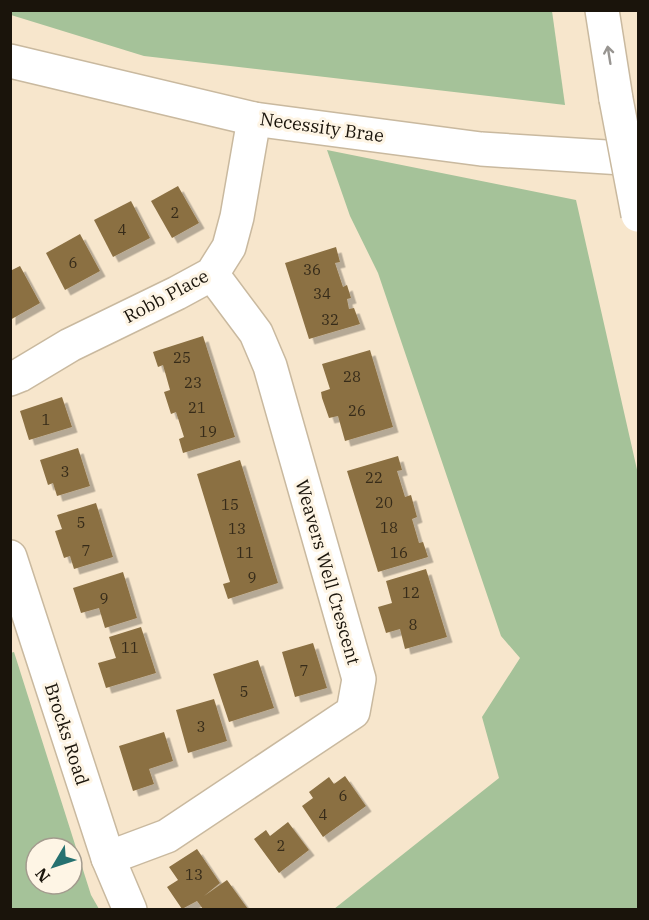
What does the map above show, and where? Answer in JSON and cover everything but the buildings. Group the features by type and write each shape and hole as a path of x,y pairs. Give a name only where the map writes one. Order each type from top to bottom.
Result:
{"main road":[{"path":"602,10 616,99 639,215"},
{"name":"Necessity Brae","path":"10,61 254,118 481,149 639,159"},
{"name":"Robb Place","path":"10,379 70,345 212,274 229,247 237,217 254,118"},
{"name":"Weavers Well Crescent","path":"108,858 167,836 353,712 359,679 270,366 256,333 212,274"},
{"name":"Brocks Road","path":"10,557 108,858 130,909"}],"green space":[{"path":"10,11 552,11 565,105 144,56 11,15"},
{"path":"327,150 576,200 638,474 638,909 334,909 499,778 482,717 520,658 501,636 378,273 350,216"},
{"path":"14,652 72,836 24,836 24,896 84,896 84,873 91,895 99,909 11,909 10,653"}]}
